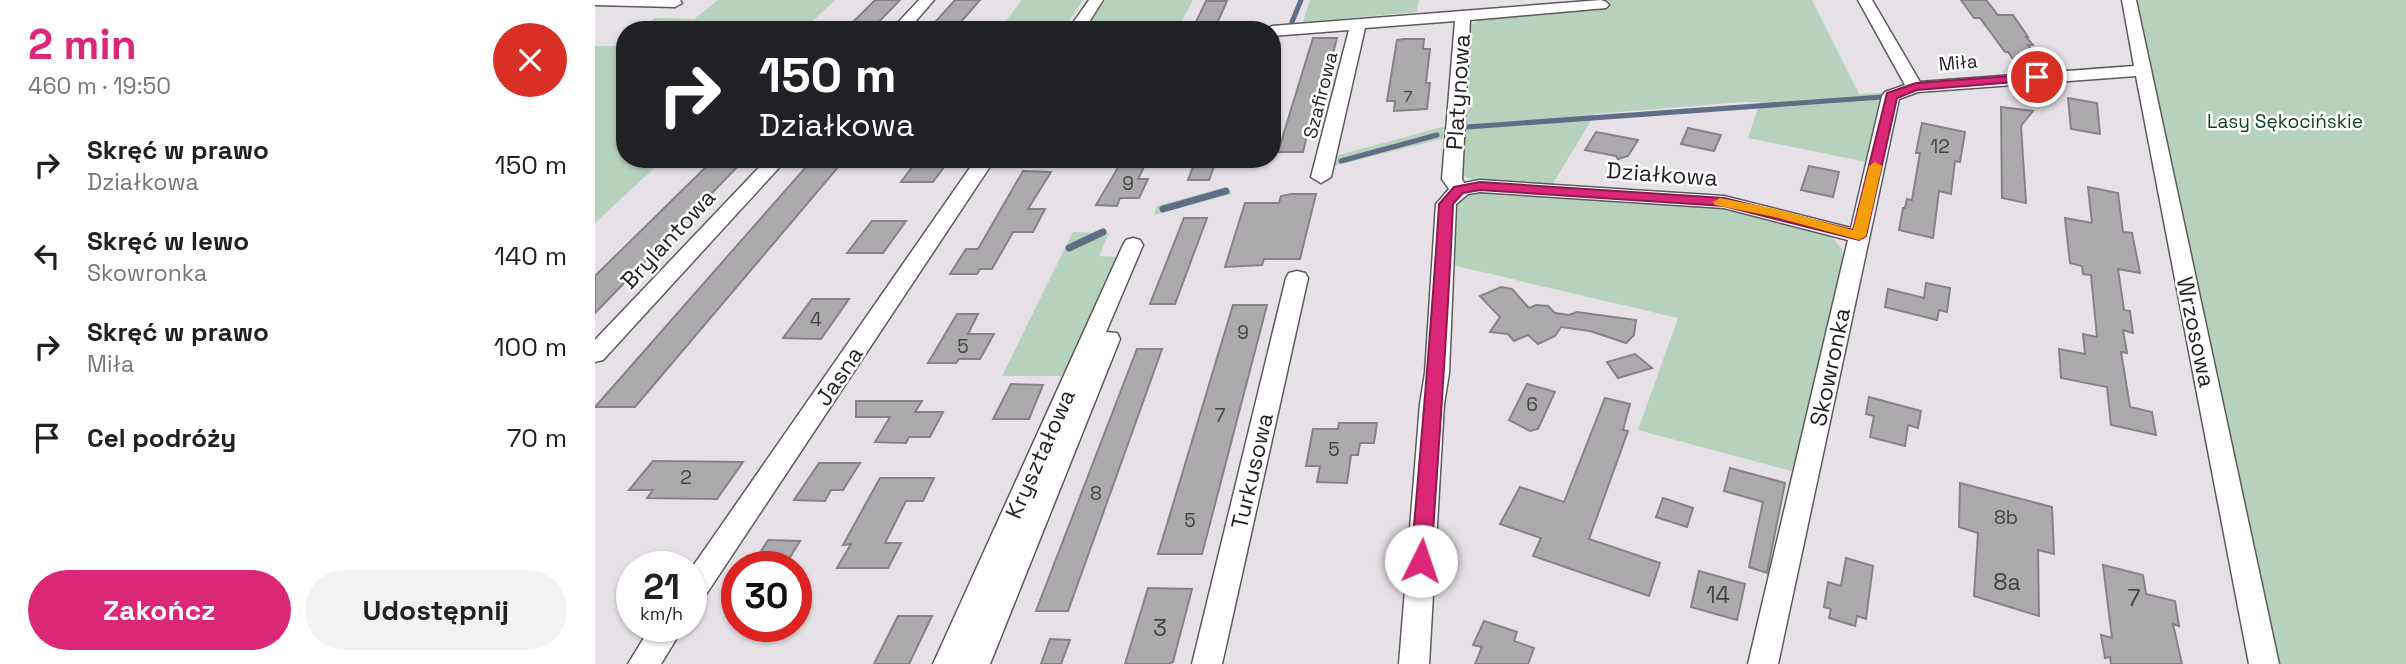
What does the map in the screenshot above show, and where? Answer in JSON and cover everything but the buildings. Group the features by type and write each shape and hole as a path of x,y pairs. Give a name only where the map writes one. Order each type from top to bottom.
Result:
{"street":[{"path":"907,21 927,0"},
{"path":"1082,21 1096,0"},
{"name":"Miła","path":"1865,0 1916,87 2145,70"},
{"name":"Wrzosowa","path":"2129,0 2264,664"},
{"path":"595,1 675,3"},
{"path":"1281,30 1601,5"},
{"name":"Platynowa","path":"1459,190 1452,179 1463,15"},
{"name":"Szafirowa","path":"1321,177 1358,24"},
{"name":"Skowronka","path":"1763,664 1891,96 1916,87"},
{"name":"Brylantowa","path":"595,354 770,168"},
{"name":"Jasna","path":"707,569 980,168"},
{"name":"Działkowa","path":"1459,190 1480,186 1724,202 1859,236"},
{"path":"1414,664 1432,404 1437,373 1446,204 1459,190"},
{"name":"Kryształowa","path":"948,664 1133,245"},
{"name":"Turkusowa","path":"1207,664 1297,278"},
{"path":"975,664 1108,339"},
{"path":"643,664 658,642"}],"green space":[{"path":"718,0 835,0 813,21 651,21 655,18 694,19"},
{"path":"1022,0 1083,0 1069,21 1006,21"},
{"path":"1105,0 1193,0 1182,21 1091,21"},
{"path":"1310,0 1419,0 1417,12 1303,22"},
{"path":"1605,0 1812,0 1859,94 1881,93 1866,162 1748,138 1760,102 1742,102 1595,114 1552,185 1472,180 1458,173 1469,26 1484,17 1606,8"},
{"name":"Lasy Sękocińskie","path":"2133,0 2406,0 2406,664 2276,664"},
{"path":"595,46 616,46 616,168 654,168 595,223"},
{"path":"1446,126 1445,138 1333,166 1335,156"},
{"path":"1226,187 1232,194 1154,215 1157,206"},
{"path":"1469,191 1717,207 1830,235 1842,249 1844,265 1799,473 1638,430 1678,318 1452,265 1455,206 1457,198"},
{"path":"1073,232 1109,233 1099,256 1119,257 1064,376 1002,376"}],"waterway":[{"path":"1292,22 1301,0"},
{"path":"1467,127 1882,97"},
{"path":"1341,161 1437,135"},
{"path":"1163,209 1226,191"},
{"path":"1069,248 1103,232"}],"slow traffic":[{"path":"1720,202 1859,236 1875,166"}],"route":[{"path":"1421,561 1432,404 1437,373 1446,204 1459,190 1480,186 1724,202 1859,236 1891,96 1903,89 1916,87 2037,77"}]}
